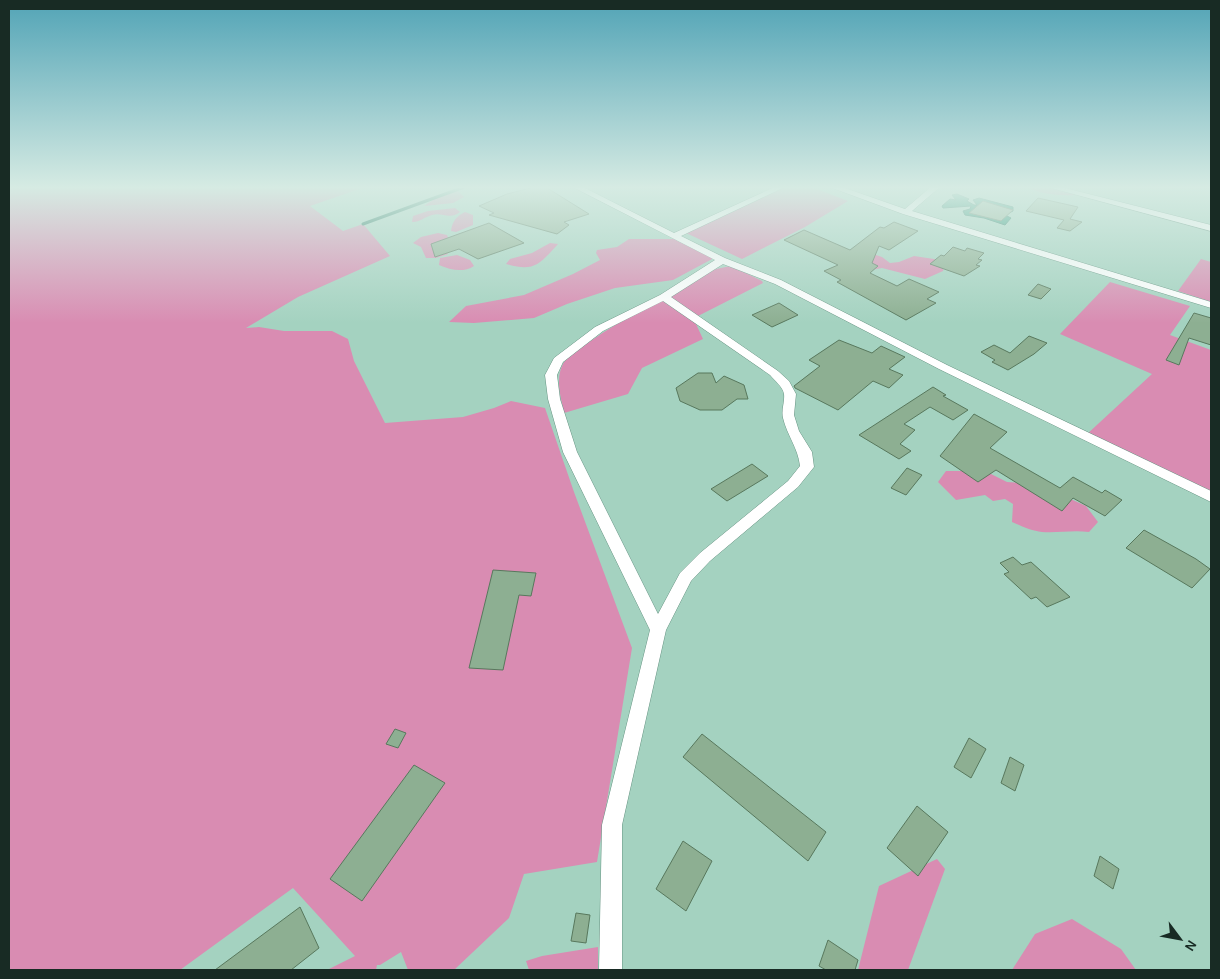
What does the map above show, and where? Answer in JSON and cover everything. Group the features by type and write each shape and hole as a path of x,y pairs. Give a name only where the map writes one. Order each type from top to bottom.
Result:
{"street":[{"path":"669,232 722,260 778,282 934,363 1211,497"},
{"path":"676,235 683,232"},
{"path":"971,232 1211,305"},
{"path":"658,630 570,452 554,399 551,375 558,360 599,329 664,297 722,260"},
{"path":"612,970 612,825 658,630 685,577 705,556 793,484 807,467 805,452 793,431 788,415 790,394 785,384 774,372 664,297"}],"shaded area":[{"path":"9,232 369,232 390,256 298,297 246,328 259,327 284,331 332,331 348,339 354,361 385,423 463,417 511,401 545,408 632,648 597,862 524,874 509,918 454,970 408,970 401,952 377,965 376,970 327,970 355,956 293,888 180,970 9,970"},
{"path":"689,232 796,232 742,259 686,233"},
{"path":"438,233 447,235 449,240 443,246 448,254 436,258 426,258 421,247 413,243 421,237"},
{"path":"629,239 675,239 714,258 673,280 615,288 567,304 534,318 474,323 449,322 466,306 524,295 573,274 600,260 596,253 597,250 617,247"},
{"path":"550,243 558,244 541,262 535,265 523,267 506,264 510,259 532,253"},
{"path":"864,251 882,257 890,263 899,262 914,256 945,263 943,271 925,279 882,268 871,270"},
{"path":"457,255 470,260 474,266 466,270 457,270 439,265 440,258"},
{"path":"1201,259 1211,262 1211,302 1178,291"},
{"path":"732,266 763,283 698,316 696,324 703,339 642,368 628,394 564,413 559,388 559,376 563,364 571,355 608,329 681,287 713,270"},
{"path":"1110,282 1190,306 1170,335 1211,350 1211,494 1206,496 1085,436 1152,374 1060,334"},
{"path":"946,471 985,471 1007,482 1024,483 1053,491 1086,506 1098,522 1089,532 1042,532 1030,529 1012,522 1013,504 1005,499 993,501 985,495 956,500 938,482"},
{"path":"937,859 945,869 908,970 858,970 879,886"},
{"path":"1072,919 1121,949 1136,970 1012,970 1035,934"},
{"path":"598,947 598,970 529,970 526,961 542,956"}],"building":[{"path":"465,232 504,232 524,243 478,259 459,249 435,257 431,244"},
{"path":"801,232 808,232 850,250 874,232 917,232 889,250 879,246 872,263 878,266 870,273 897,286 909,279 939,292 927,299 936,303 906,320 837,282 841,280 824,271 838,265 784,240"},
{"path":"953,247 965,251 967,248 984,253 978,259 982,260 976,265 980,266 964,276 930,264 941,255 944,256"},
{"path":"1038,284 1051,289 1041,299 1028,295"},
{"path":"779,303 798,315 772,327 752,315"},
{"path":"1194,313 1211,318 1211,345 1189,338 1179,365 1166,360"},
{"path":"1029,336 1047,343 1034,354 1008,370 992,362 995,360 981,352 994,345 1010,353"},
{"path":"839,340 872,353 881,346 905,357 889,369 903,375 889,388 873,381 838,410 795,388 794,386 820,366 809,360"},
{"path":"698,373 712,373 716,383 724,376 744,385 748,399 737,399 722,410 700,410 680,401 676,388"},
{"path":"933,387 946,395 943,396 968,410 953,420 930,407 904,424 915,430 900,444 911,451 899,459 859,435"},
{"path":"974,414 1007,432 990,448 1060,488 1073,477 1102,493 1105,490 1122,500 1105,516 1073,498 1062,511 996,470 978,482 940,456"},
{"path":"752,464 768,476 727,501 711,489"},
{"path":"907,468 922,475 906,495 891,488"},
{"path":"1144,530 1210,569 1192,588 1126,548"},
{"path":"1013,557 1022,565 1031,562 1070,597 1047,607 1036,597 1031,599 1004,574 1009,572 1000,563"},
{"path":"493,570 536,573 531,596 519,595 503,670 469,668"},
{"path":"395,729 406,733 398,748 386,744"},
{"path":"702,734 826,832 808,861 683,757"},
{"path":"969,738 986,749 971,778 954,767"},
{"path":"1010,757 1024,765 1015,791 1001,783"},
{"path":"414,765 445,783 362,901 330,879"},
{"path":"917,806 948,832 918,876 887,848"},
{"path":"683,841 712,861 686,911 656,889"},
{"path":"1100,856 1119,869 1113,889 1094,876"},
{"path":"300,907 319,948 291,970 215,970"},
{"path":"576,913 590,915 586,943 571,941"},
{"path":"828,940 858,960 855,970 826,970 819,966"}]}
